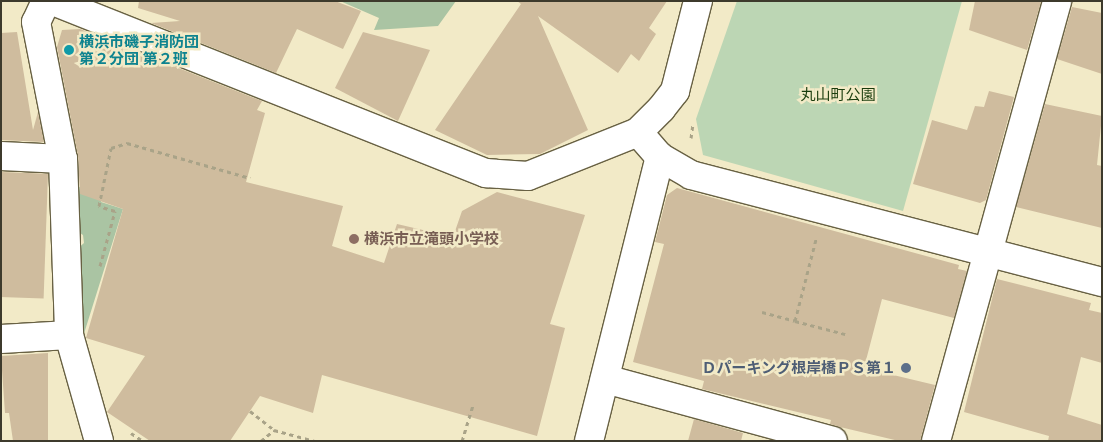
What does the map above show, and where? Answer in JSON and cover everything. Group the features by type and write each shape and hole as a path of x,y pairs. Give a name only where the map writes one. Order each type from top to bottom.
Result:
{"street":[{"path":"46,1 36,22 63,159 70,335 100,441"},
{"path":"53,1 486,173 528,176 638,132 675,91 698,1"},
{"path":"936,441 1057,1"},
{"path":"638,132 660,158 691,175 1102,282"},
{"path":"1,156 63,159"},
{"path":"589,441 660,158"},
{"path":"1,339 70,335"},
{"path":"605,379 833,441"}],"path":[{"path":"97,276 116,211 99,206 111,148 127,143 250,178"},
{"path":"795,321 818,231"},
{"path":"762,312 845,334"},
{"path":"462,441 473,404"},
{"path":"250,411 274,430 315,441"},
{"path":"261,441 274,430"},
{"path":"128,431 143,441"}],"green space":[{"path":"340,1 456,1 438,26 374,30 379,18"},
{"name":"丸山町公園","path":"737,1 962,1 903,211 703,155 696,119"},
{"path":"103,186 101,202 123,209 82,340 76,250 84,243 83,235 74,229 76,187"}],"building":[{"path":"139,1 335,1 361,11 343,49 297,29 276,73 151,23 180,21 138,8"},
{"path":"517,1 667,1 649,28 656,34 639,61 631,54 618,73 538,16 588,130 540,154 487,155 435,130 521,4"},
{"path":"975,1 1041,2 1027,50 969,30"},
{"path":"1072,7 1102,13 1102,74 1057,59"},
{"name":"横浜市立滝頭小学校","path":"80,29 262,101 257,110 265,113 246,182 343,206 332,246 384,263 397,224 453,237 462,211 497,192 585,215 550,324 565,328 537,436 322,375 313,413 260,396 230,441 150,441 107,412 145,356 86,338 123,209 80,194 78,156 57,47 62,30"},
{"path":"17,32 33,130 38,112 44,142 1,140 1,33"},
{"path":"363,32 430,50 398,121 335,88"},
{"path":"989,91 1014,97 986,200 980,203 913,184 932,120 967,130 975,106 984,107"},
{"path":"1045,104 1102,116 1097,165 1102,166 1102,228 1016,207"},
{"path":"1,172 48,174 44,299 1,297"},
{"path":"677,188 959,265 958,269 967,271 954,318 882,299 864,368 935,385 920,441 899,441 840,427 830,424 831,420 702,389 704,381 633,362 664,244 655,242 667,195"},
{"path":"997,279 1091,303 1089,310 1102,313 1102,363 1081,357 1067,414 1102,425 1102,441 1048,441 1049,436 964,412"},
{"path":"48,353 48,441 13,441 9,413 5,413 1,356"},
{"path":"694,419 743,433 741,441 688,441"}],"place":[{"name":"横浜市磯子消防団 第２分団 第２班","path":"69,50"},
{"name":"横浜市立滝頭小学校","path":"354,239"},
{"name":"Ｄパーキング根岸橋ＰＳ第１","path":"906,368"}]}
